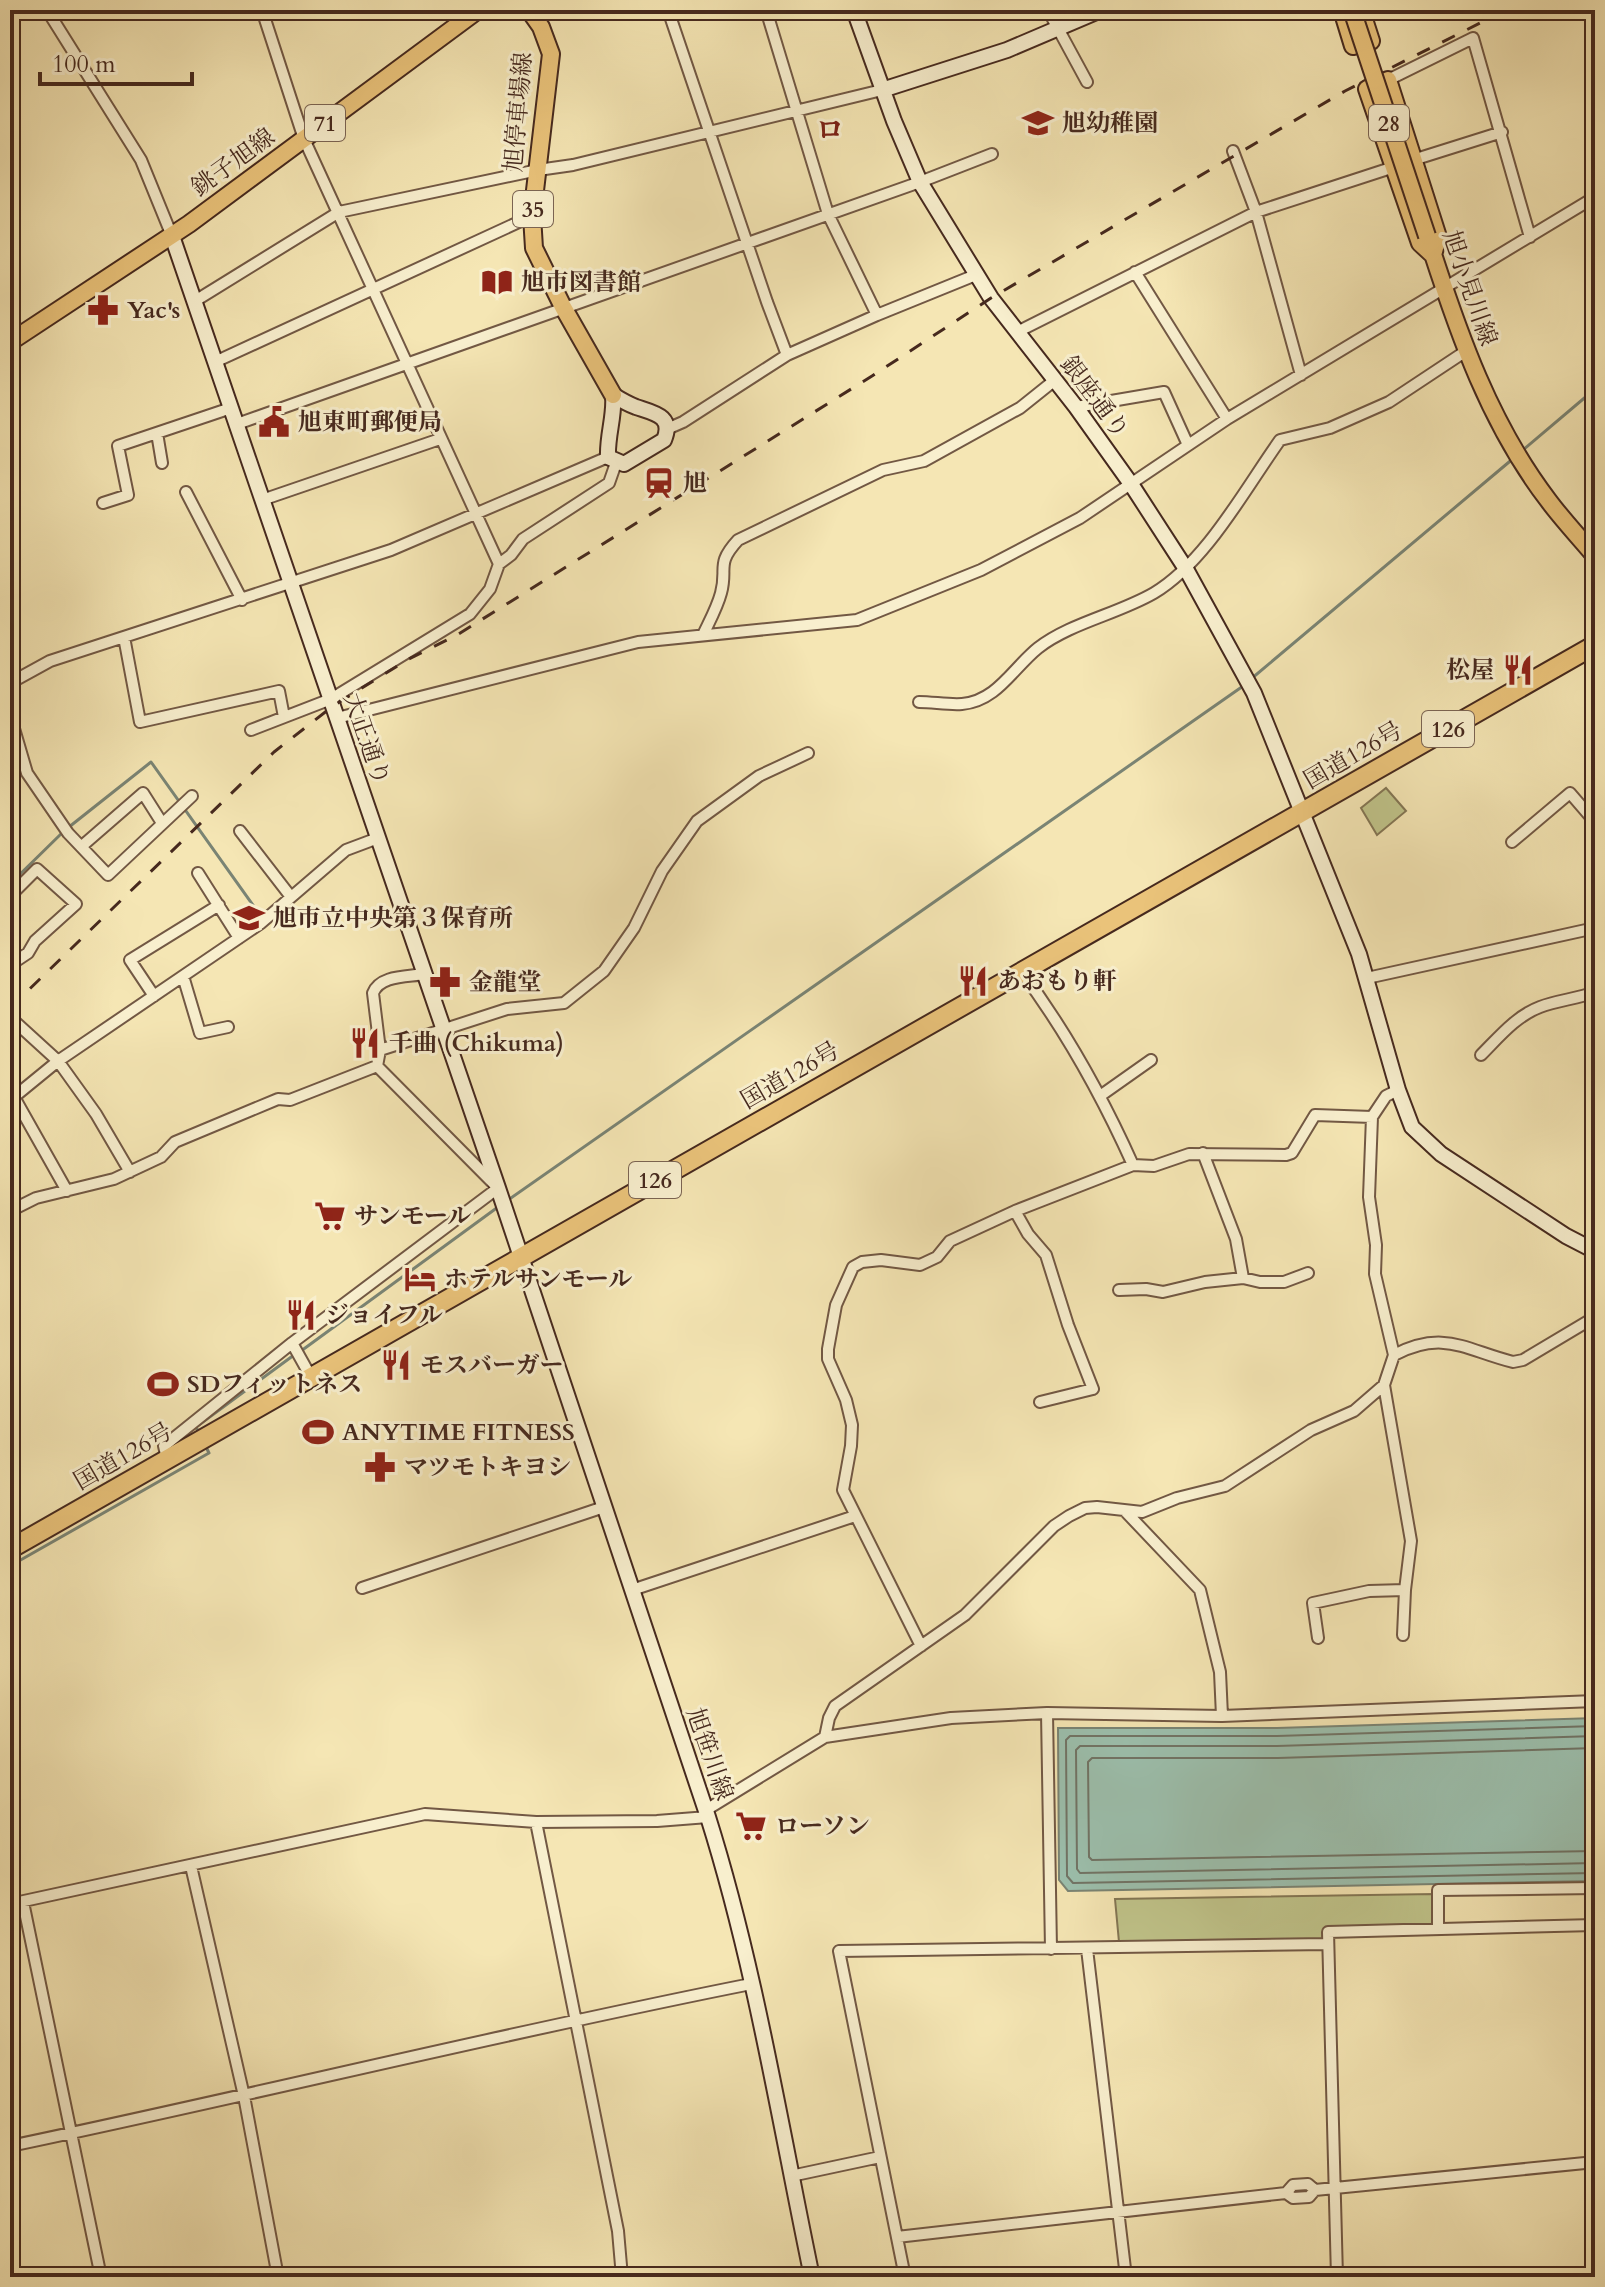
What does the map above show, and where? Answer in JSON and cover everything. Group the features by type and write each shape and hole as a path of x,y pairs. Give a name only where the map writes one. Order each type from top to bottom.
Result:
{"highway":[{"name":"国道126号","path":"14,1540 167,1459 1595,645"}],"main road":[{"name":"銚子旭線","path":"10,342 172,236 478,10"},
{"name":"旭停車場線","path":"529,10 541,27 551,54 532,236 537,255 563,307 613,395"},
{"path":"1342,10 1353,46 1371,41 1361,10"},
{"name":"旭小見川線","path":"1352,10 1444,289 1466,351 1490,405 1547,499 1595,556"},
{"path":"1388,80 1438,237 1433,255 1420,243 1367,89 1388,80"}],"street":[{"path":"47,10 141,160 172,236"},
{"path":"262,10 304,139 499,564"},
{"path":"668,10 787,355"},
{"path":"774,10 767,13 828,214 877,315"},
{"name":"銀座通り","path":"854,10 882,90 920,182 991,298 1131,484 1186,569 1248,682 1367,978 1398,1090 1412,1127 1441,1154 1566,1236 1595,1251"},
{"path":"1048,10 1087,82"},
{"path":"195,301 339,212 573,165 882,90 986,57 1101,10"},
{"path":"1388,80 1473,38 1530,237"},
{"path":"1413,160 1502,132"},
{"path":"237,424 992,154"},
{"path":"1235,156 1256,212 1301,375"},
{"path":"1017,332 1256,212 1394,167"},
{"path":"337,718 638,642 857,620 981,570 1080,518 1227,419 1595,197"},
{"path":"217,361 532,216"},
{"name":"大正通り","path":"172,236 519,1257"},
{"path":"1135,272 1227,419"},
{"path":"667,429 683,422 787,355 978,274"},
{"path":"919,702 960,704 976,701 993,693 1039,647 1155,593 1186,569 1280,440 1330,428 1389,402 1466,351"},
{"path":"703,635 722,591 721,566 738,540 883,470 924,461 1020,408 1055,380"},
{"path":"1076,407 1164,392 1188,445"},
{"path":"10,683 50,661 391,550 612,460 624,464 664,440 667,429 664,418 613,395"},
{"path":"251,730 331,699 470,614 490,589 499,564 511,555 523,539 609,483 612,460 607,445 615,413 613,395"},
{"path":"103,503 128,495 118,446 231,408"},
{"path":"157,433 162,463"},
{"path":"262,500 440,439"},
{"path":"186,492 242,600"},
{"path":"124,637 140,722 279,691 284,717"},
{"path":"10,715 27,773 68,833 108,875 192,796"},
{"path":"380,1050 507,1009 564,1003 604,971 634,928 662,871 697,821 759,776 808,753"},
{"path":"82,846 143,793 162,823"},
{"path":"1512,842 1570,793 1595,822"},
{"path":"240,831 291,897"},
{"path":"67,1191 12,1096 58,1061 239,938 346,850 378,838"},
{"path":"10,896 37,869 76,904 35,941 28,953 10,965"},
{"path":"198,873 239,938"},
{"path":"154,996 130,960 219,905"},
{"path":"1367,978 1595,928"},
{"path":"1021,971 1069,1041 1133,1165"},
{"path":"377,1066 380,1050 373,993 375,987 381,981 424,974"},
{"path":"183,976 200,1033 228,1027"},
{"path":"1481,1055 1518,1018 1542,1006 1578,999 1595,992"},
{"path":"12,1019 58,1061 96,1114 130,1172"},
{"path":"1100,1096 1151,1060"},
{"path":"167,1459 164,1446 295,1349 498,1188 377,1066"},
{"path":"10,1211 36,1198 114,1179 161,1157 175,1142 278,1099 290,1100 377,1066"},
{"path":"1398,1090 1386,1096 1372,1117 1369,1197 1376,1245 1375,1274 1394,1355 1384,1385 1411,1541 1403,1635"},
{"path":"921,1646 843,1490 852,1425 846,1400 828,1359 828,1349 836,1305 853,1267 862,1262 900,1260 920,1265 937,1257 950,1241 1015,1211 1133,1165 1154,1166 1189,1154 1203,1153 1286,1155 1292,1153 1315,1115 1372,1117"},
{"path":"1203,1153 1236,1239 1243,1278"},
{"path":"1015,1211 1023,1227 1046,1255 1068,1325 1093,1389 1040,1402"},
{"name":"旭笹川線","path":"519,1257 723,1862 812,2277"},
{"path":"1119,1290 1163,1292 1205,1282 1243,1278 1273,1283 1308,1273"},
{"path":"1394,1355 1406,1349 1446,1341 1513,1362 1523,1360 1595,1317"},
{"path":"295,1349 311,1377"},
{"path":"825,1737 835,1706 965,1615 1054,1526 1085,1508 1142,1512 1177,1498 1225,1486 1311,1430 1354,1411 1384,1385"},
{"path":"362,1588 604,1507"},
{"path":"1125,1511 1200,1590 1220,1672 1222,1716"},
{"path":"632,1590 855,1516"},
{"path":"1318,1638 1313,1603 1369,1591 1405,1590"},
{"path":"10,1904 425,1814 536,1822 657,1821 707,1813 825,1737 951,1718 1047,1713 1222,1716 1595,1701"},
{"path":"1047,1713 1051,1949"},
{"path":"536,1822 618,2231 622,2277"},
{"path":"191,1866 244,2096 278,2277"},
{"path":"1438,1927 1438,1890 1595,1888"},
{"path":"23,1902 101,2277"},
{"path":"1337,2277 1328,1932 1595,1925"},
{"path":"905,2277 839,1951 1328,1944"},
{"path":"1087,1949 1126,2277"},
{"path":"10,2146 244,2096 577,2018 751,1984"},
{"path":"791,2176 880,2157"},
{"path":"897,2237 1286,2193 1293,2198 1309,2197 1315,2190 1595,2162"}],"green space":[{"path":"1386,788 1406,811 1377,835 1361,808"},
{"path":"1434,1894 1434,1924 1325,1928 1324,1940 1119,1942 1115,1899"}],"water":[{"path":"1595,1718 1595,1881 1068,1891 1059,1880 1058,1728 1277,1728"}],"waterway":[{"path":"1523,450 1595,389"},
{"path":"1251,679 1515,457"},
{"path":"508,1200 1246,684"},
{"path":"69,827 151,762 260,915"},
{"path":"10,884 63,832"},
{"path":"301,1351 498,1207"},
{"path":"199,1433 196,1427 294,1355"},
{"path":"10,1566 209,1453 206,1447"}],"railway":[{"path":"10,1008 274,752 333,706 407,660 457,635 872,376 991,298 1345,91 1506,10"}],"place":[{"name":"旭幼稚園","path":"1038,123"},
{"name":"旭市図書館","path":"497,282"},
{"name":"Yac's","path":"103,310"},
{"name":"旭東町郵便局","path":"274,422"},
{"name":"旭","path":"659,483"},
{"name":"松屋","path":"1518,670"},
{"name":"旭市立中央第３保育所","path":"249,918"},
{"name":"あおもり軒","path":"973,981"},
{"name":"金龍堂","path":"445,982"},
{"name":"千曲 (Chikuma)","path":"365,1043"},
{"name":"サンモール","path":"330,1216"},
{"name":"ホテルサンモール","path":"420,1279"},
{"name":"ジョイフル","path":"301,1315"},
{"name":"モスバーガー","path":"396,1365"},
{"name":"SDフィットネス","path":"163,1384"},
{"name":"ANYTIME FITNESS","path":"318,1432"},
{"name":"マツモトキヨシ","path":"380,1467"},
{"name":"ローソン","path":"751,1826"}],"district":[{"name":"ロ","path":"830,129"}]}
